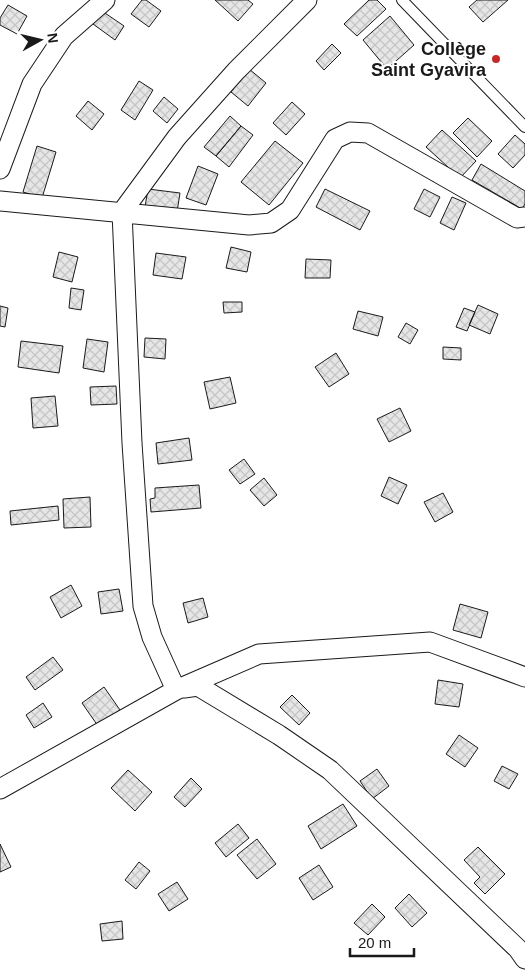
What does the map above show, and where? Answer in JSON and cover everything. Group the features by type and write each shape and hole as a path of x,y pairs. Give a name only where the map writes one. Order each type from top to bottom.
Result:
{"street":[{"path":"0,169 32,84 64,36 105,0"},
{"path":"176,690 152,637 143,606 132,443 122,212 177,137 236,71 307,0"},
{"path":"0,201 249,225 272,223 290,210 335,139 350,132 368,133 517,218 525,217"},
{"path":"0,789 176,690 259,654 430,642 525,677"},
{"path":"176,690 198,686 279,735 330,770 518,948 525,959"}],"lane":[{"path":"402,0 525,127"}],"building":[{"path":"142,0 146,0 161,11 149,27 131,14"},
{"path":"215,0 248,0 253,4 238,21"},
{"path":"369,0 377,0 386,9 357,36 344,24"},
{"path":"477,0 508,0 483,22 469,7"},
{"path":"8,5 27,16 17,34 0,25 0,18"},
{"path":"102,11 124,26 115,40 93,24"},
{"path":"390,16 414,45 387,69 363,40"},
{"path":"332,44 341,53 324,70 316,61"},
{"path":"249,69 266,83 248,106 231,92"},
{"path":"139,81 153,90 135,120 121,110"},
{"path":"164,97 178,109 167,123 153,111"},
{"path":"88,101 104,114 92,130 76,116"},
{"path":"292,102 305,114 286,135 273,123"},
{"path":"230,116 241,126 216,156 204,147"},
{"path":"468,118 492,141 477,157 453,133"},
{"path":"241,126 253,135 229,167 216,156"},
{"path":"442,130 476,161 460,178 426,147"},
{"path":"515,135 525,144 525,155 513,168 498,154"},
{"path":"275,141 303,163 269,205 241,182"},
{"path":"37,146 56,152 42,198 23,192"},
{"path":"481,164 525,191 525,204 522,209 472,180"},
{"path":"198,166 218,174 206,205 186,198"},
{"path":"148,189 180,193 177,212 145,207"},
{"path":"325,189 370,211 360,230 316,207"},
{"path":"424,189 440,197 430,217 414,209"},
{"path":"452,197 466,203 454,230 440,223"},
{"path":"231,247 251,252 247,272 226,268"},
{"path":"59,252 78,257 72,282 53,277"},
{"path":"156,253 186,257 182,279 153,275"},
{"path":"306,259 331,260 330,278 305,278"},
{"path":"71,288 84,290 81,310 69,308"},
{"path":"223,302 242,302 242,312 224,313"},
{"path":"478,305 498,314 490,334 469,325"},
{"path":"0,306 8,308 5,327 0,326"},
{"path":"464,308 475,312 467,331 456,327"},
{"path":"358,311 383,317 378,336 353,329"},
{"path":"406,323 418,330 410,344 398,337"},
{"path":"145,338 166,339 165,359 144,357"},
{"path":"87,339 108,342 104,372 83,368"},
{"path":"21,341 63,346 59,373 18,367"},
{"path":"443,347 461,348 461,360 443,359"},
{"path":"336,353 349,374 329,387 315,367"},
{"path":"230,377 236,403 210,409 204,382"},
{"path":"116,386 117,404 91,405 90,387"},
{"path":"55,396 58,426 33,428 31,398"},
{"path":"400,408 411,431 389,442 377,419"},
{"path":"189,438 192,460 158,464 156,443"},
{"path":"244,459 255,474 240,484 229,470"},
{"path":"389,477 407,485 398,504 381,496"},
{"path":"264,478 277,495 264,506 250,490"},
{"path":"199,485 201,508 151,512 150,499 155,498 155,488"},
{"path":"443,493 453,512 435,522 424,502"},
{"path":"90,497 91,527 64,528 63,499"},
{"path":"58,506 59,520 11,525 10,511"},
{"path":"71,585 82,606 61,618 50,597"},
{"path":"119,589 123,611 101,614 98,592"},
{"path":"203,598 208,617 188,623 183,603"},
{"path":"460,604 488,612 481,638 453,630"},
{"path":"53,657 63,670 35,690 26,677"},
{"path":"438,680 463,684 459,707 435,704"},
{"path":"104,687 120,710 98,726 82,703"},
{"path":"292,695 310,713 299,725 280,707"},
{"path":"43,703 52,717 34,728 26,715"},
{"path":"459,735 478,748 465,767 446,754"},
{"path":"502,766 518,774 509,789 494,781"},
{"path":"377,769 389,786 372,799 360,781"},
{"path":"128,770 152,792 135,811 111,788"},
{"path":"191,778 202,789 185,807 174,797"},
{"path":"343,804 357,826 321,849 308,826"},
{"path":"238,824 249,838 226,857 215,843"},
{"path":"257,839 276,864 257,879 237,855"},
{"path":"0,844 11,867 0,872"},
{"path":"478,847 505,874 485,894 474,883 480,877 464,860"},
{"path":"139,862 150,871 136,889 125,880"},
{"path":"319,865 333,887 313,900 299,878"},
{"path":"177,882 188,899 169,911 158,894"},
{"path":"409,894 427,913 412,927 395,908"},
{"path":"372,904 385,917 368,935 354,923"},
{"path":"122,921 123,939 102,941 100,924"}],"place":[{"name":"Collège Saint Gyavira","path":"496,59"}]}
